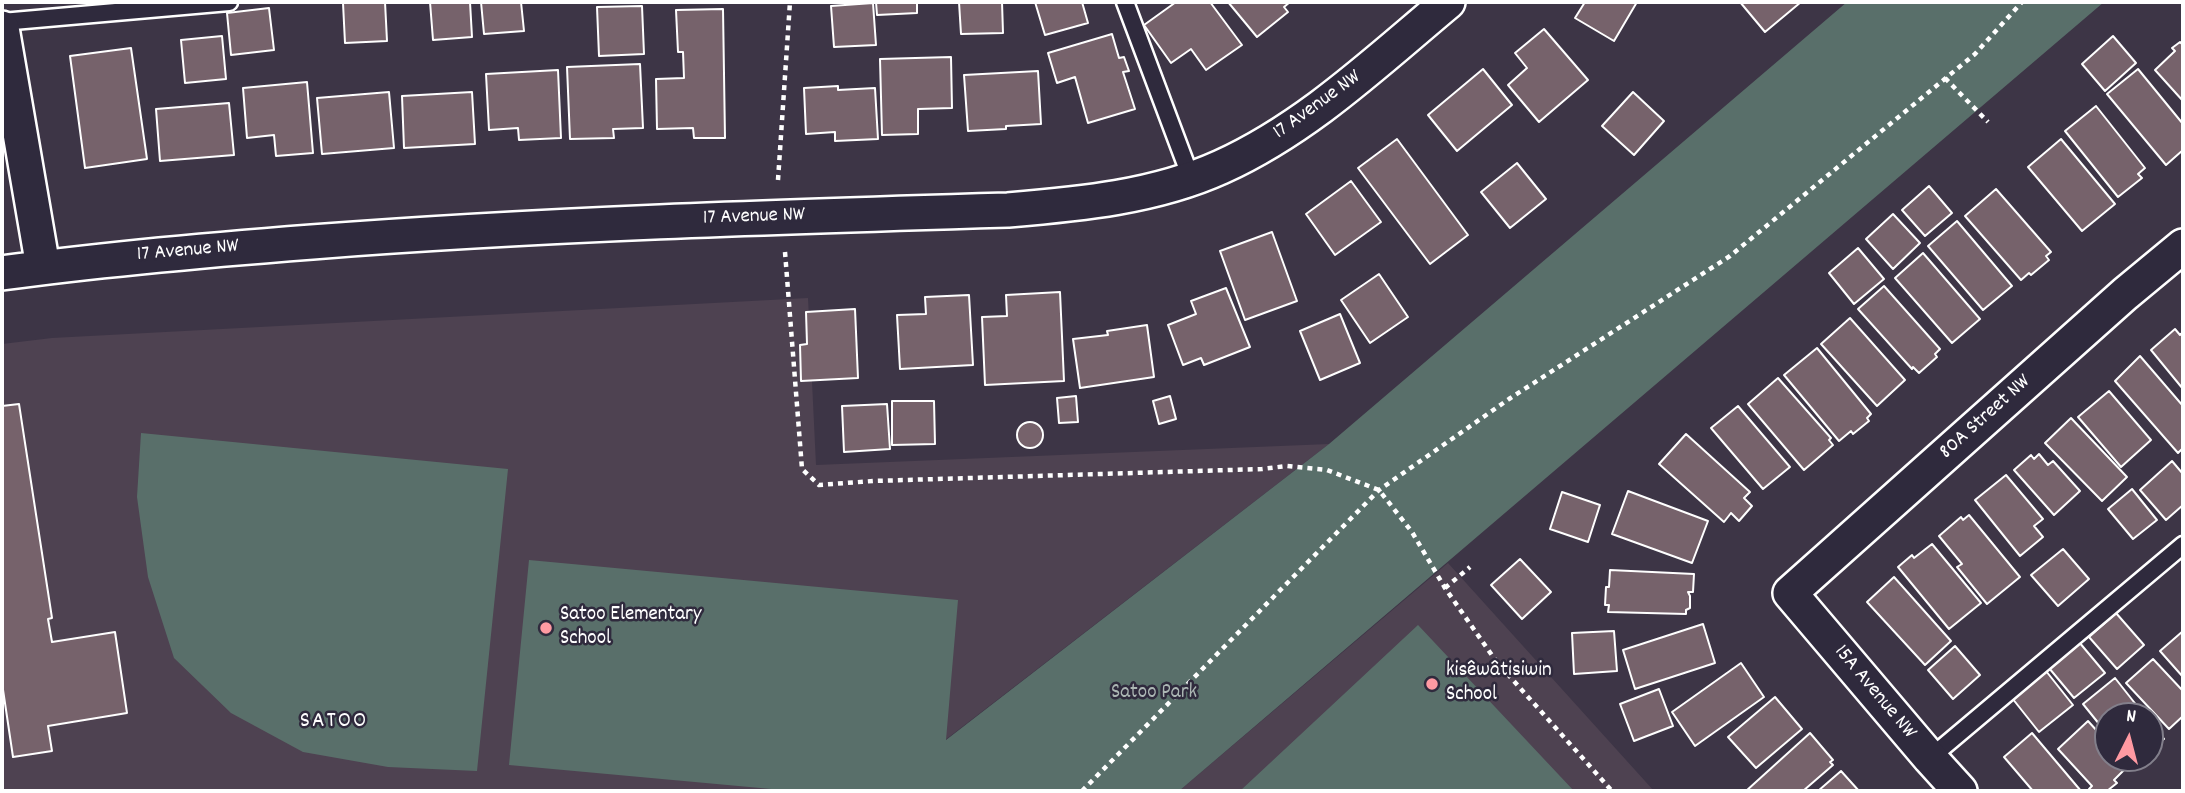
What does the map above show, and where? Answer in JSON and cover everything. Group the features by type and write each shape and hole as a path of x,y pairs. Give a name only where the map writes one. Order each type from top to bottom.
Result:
{"street":[{"name":"17 Avenue NW","path":"2,273 154,255 478,230 1020,209 1068,205 1128,195 1219,168 1300,123 1448,2"},
{"path":"2,28 43,267"},
{"name":"80A Street NW","path":"1790,593 2115,303 2183,246"},
{"name":"15A Avenue NW","path":"1790,593 1960,791"}],"lane":[{"path":"2,22 229,2"},
{"path":"1125,2 1191,178"},
{"path":"1930,758 2183,545"}],"path":[{"path":"778,180 790,2"},
{"path":"1082,791 1379,491 1509,399 1730,256 1975,54 2022,2"},
{"path":"1945,78 1989,122"},
{"path":"785,251 802,469 819,485 1287,466 1327,470 1379,491 1412,532 1445,588 1496,661 1612,791"},
{"path":"1445,588 1470,567"}],"shaded area":[{"name":"Satoo Elementary School","path":"808,298 816,465 1329,444 879,791 2,791 2,344 52,338"},
{"name":"kisêwâtisiwin School","path":"1448,563 1654,791 1179,791"}],"green space":[{"name":"Satoo Park","path":"1847,2 2104,2 1179,791 793,791 509,765 529,560 958,600 946,740 1329,444"},
{"path":"141,433 508,469 477,771 388,767 303,752 231,713 174,658 148,577 137,497"},
{"path":"1418,625 1574,791 1240,791"}],"building":[{"path":"385,2 387,41 345,43 343,3"},
{"path":"430,2 470,2 472,37 433,40"},
{"path":"481,2 521,2 524,31 484,34"},
{"path":"876,2 917,2 917,13 877,15"},
{"path":"959,2 1002,2 1003,33 961,34"},
{"path":"1035,2 1082,2 1088,23 1045,35"},
{"path":"1176,2 1210,2 1242,45 1206,70 1191,49 1171,63 1144,25"},
{"path":"1228,2 1290,2 1284,7 1288,12 1257,37"},
{"path":"1585,2 1637,2 1614,41 1575,18"},
{"path":"1740,2 1801,2 1765,32"},
{"path":"873,3 876,45 834,47 831,6"},
{"path":"642,6 644,54 599,56 597,7"},
{"path":"269,8 274,50 231,55 227,13"},
{"path":"723,9 725,138 694,138 693,128 657,129 656,79 684,78 683,52 678,52 676,10"},
{"path":"1544,29 1588,80 1539,122 1508,85 1527,68 1515,53"},
{"path":"1112,34 1119,58 1124,57 1129,71 1123,72 1135,109 1088,123 1075,77 1057,83 1048,53"},
{"path":"222,36 226,79 185,83 181,40"},
{"path":"2113,36 2136,63 2105,91 2082,64"},
{"path":"2180,42 2183,45 2183,101 2155,70 2175,51 2172,48"},
{"path":"131,48 147,159 85,168 70,56"},
{"path":"951,57 952,108 918,109 918,134 882,135 880,59"},
{"path":"640,64 643,128 613,129 614,138 570,139 567,67"},
{"path":"1483,69 1512,105 1457,151 1428,115"},
{"path":"2138,69 2183,124 2183,150 2166,165 2107,94"},
{"path":"558,70 561,138 519,140 518,128 489,130 486,74"},
{"path":"1038,71 1041,124 968,131 964,75"},
{"path":"307,82 313,153 276,156 274,135 247,138 243,88"},
{"path":"838,86 838,90 875,88 878,139 835,141 835,132 806,134 804,88"},
{"path":"389,92 394,148 322,154 317,98"},
{"path":"472,92 475,144 404,148 402,96"},
{"path":"1633,92 1664,121 1634,155 1602,126"},
{"path":"229,103 234,155 160,161 156,109"},
{"path":"2096,106 2145,168 2138,174 2142,178 2118,197 2065,131"},
{"path":"1397,139 1468,235 1430,264 1358,168"},
{"path":"2061,139 2115,204 2082,231 2028,167"},
{"path":"1517,163 1546,199 1510,228 1481,192"},
{"path":"1351,181 1381,222 1335,255 1306,214"},
{"path":"1929,186 1952,213 1925,236 1902,210"},
{"path":"1996,189 2051,252 2046,256 2049,260 2021,280 1965,216"},
{"path":"1893,214 1920,243 1893,269 1866,239"},
{"path":"1957,221 2012,286 1983,310 1928,246"},
{"path":"1272,232 1297,301 1245,320 1220,251"},
{"path":"1858,248 1884,279 1854,304 1829,273"},
{"path":"1923,253 1980,319 1952,343 1895,278"},
{"path":"1379,274 1408,317 1370,343 1341,300"},
{"path":"1884,286 1940,349 1935,354 1937,357 1919,373 1913,367 1912,369 1858,309"},
{"path":"1226,288 1250,347 1204,365 1201,358 1183,365 1168,325 1196,314 1191,301"},
{"path":"1060,292 1064,381 985,385 982,317 1007,316 1006,295"},
{"path":"969,295 973,365 900,369 897,315 926,314 925,297"},
{"path":"855,309 858,378 801,381 800,345 807,344 806,312"},
{"path":"1340,314 1360,363 1320,380 1300,331"},
{"path":"1850,318 1905,380 1877,406 1821,344"},
{"path":"1147,325 1154,377 1080,388 1073,339 1108,335 1107,331"},
{"path":"2175,329 2180,335 2183,332 2183,389 2151,350"},
{"path":"1817,348 1871,414 1867,418 1869,421 1839,441 1784,375"},
{"path":"2140,356 2183,406 2183,448 2178,453 2115,381"},
{"path":"1778,378 1831,438 1829,440 1833,445 1804,470 1748,404"},
{"path":"2109,391 2151,440 2121,467 2078,417"},
{"path":"1076,396 1078,422 1059,423 1057,398"},
{"path":"1170,396 1176,419 1159,424 1153,401"},
{"path":"892,401 934,401 935,444 892,445"},
{"path":"19,404 52,618 48,619 52,642 115,632 127,713 48,726 52,751 13,757 2,683 2,406"},
{"path":"887,404 890,449 844,452 842,406"},
{"path":"1738,406 1790,467 1763,489 1711,428"},
{"path":"2071,418 2127,477 2102,501 2045,443"},
{"path":"1030,422 1039,426 1043,435 1039,444 1030,448 1021,444 1017,435 1021,426"},
{"path":"1686,434 1750,492 1744,498 1752,506 1739,521 1731,513 1724,522 1659,464"},
{"path":"2039,454 2048,465 2053,461 2080,491 2054,515 2014,470 2031,455 2034,459"},
{"path":"2172,461 2183,474 2183,505 2166,520 2140,490"},
{"path":"2006,475 2043,519 2034,526 2043,537 2020,556 1975,500"},
{"path":"2132,489 2157,520 2133,539 2108,509"},
{"path":"1628,491 1708,521 1692,563 1612,534"},
{"path":"1562,492 1600,505 1588,542 1550,529"},
{"path":"1969,515 2020,577 1987,604 1957,567 1962,564 1939,536 1961,517 1963,520"},
{"path":"1932,544 1981,603 1949,629 1898,567"},
{"path":"2063,549 2089,579 2058,606 2031,575"},
{"path":"1520,559 1551,592 1522,619 1491,585"},
{"path":"1610,570 1694,574 1693,592 1688,592 1690,608 1686,610 1686,614 1608,612 1609,605 1605,605"},
{"path":"1894,577 1951,641 1925,665 1867,602"},
{"path":"2116,613 2144,645 2117,669 2089,637"},
{"path":"1703,624 1715,663 1635,689 1623,650"},
{"path":"1614,631 1617,671 1574,674 1572,633"},
{"path":"2183,631 2183,677 2160,651"},
{"path":"2079,642 2105,673 2074,698 2049,668"},
{"path":"1955,646 1980,675 1953,699 1928,670"},
{"path":"2153,659 2183,691 2183,716 2169,729 2164,724 2164,702 2144,702 2126,683"},
{"path":"1741,663 1764,697 1695,746 1672,712"},
{"path":"2046,671 2073,705 2039,732 2012,698"},
{"path":"2115,678 2134,702 2094,702 2094,718 2083,704"},
{"path":"1659,689 1673,726 1634,741 1620,704"},
{"path":"1775,697 1802,729 1756,768 1728,737"},
{"path":"2088,721 2094,728 2094,772 2122,772 2114,780 2117,783 2107,791 2091,791 2089,789 2092,786 2058,749"},
{"path":"1810,733 1833,760 1830,762 1833,765 1803,791 1746,791"},
{"path":"2032,733 2081,791 2033,791 2004,757"},
{"path":"1841,771 1859,791 1818,791"}],"place":[{"name":"Satoo Elementary School","path":"546,628"},
{"name":"kisêwâtisiwin School","path":"1432,684"}],"district":[{"name":"SATOO","path":"334,723"}]}
